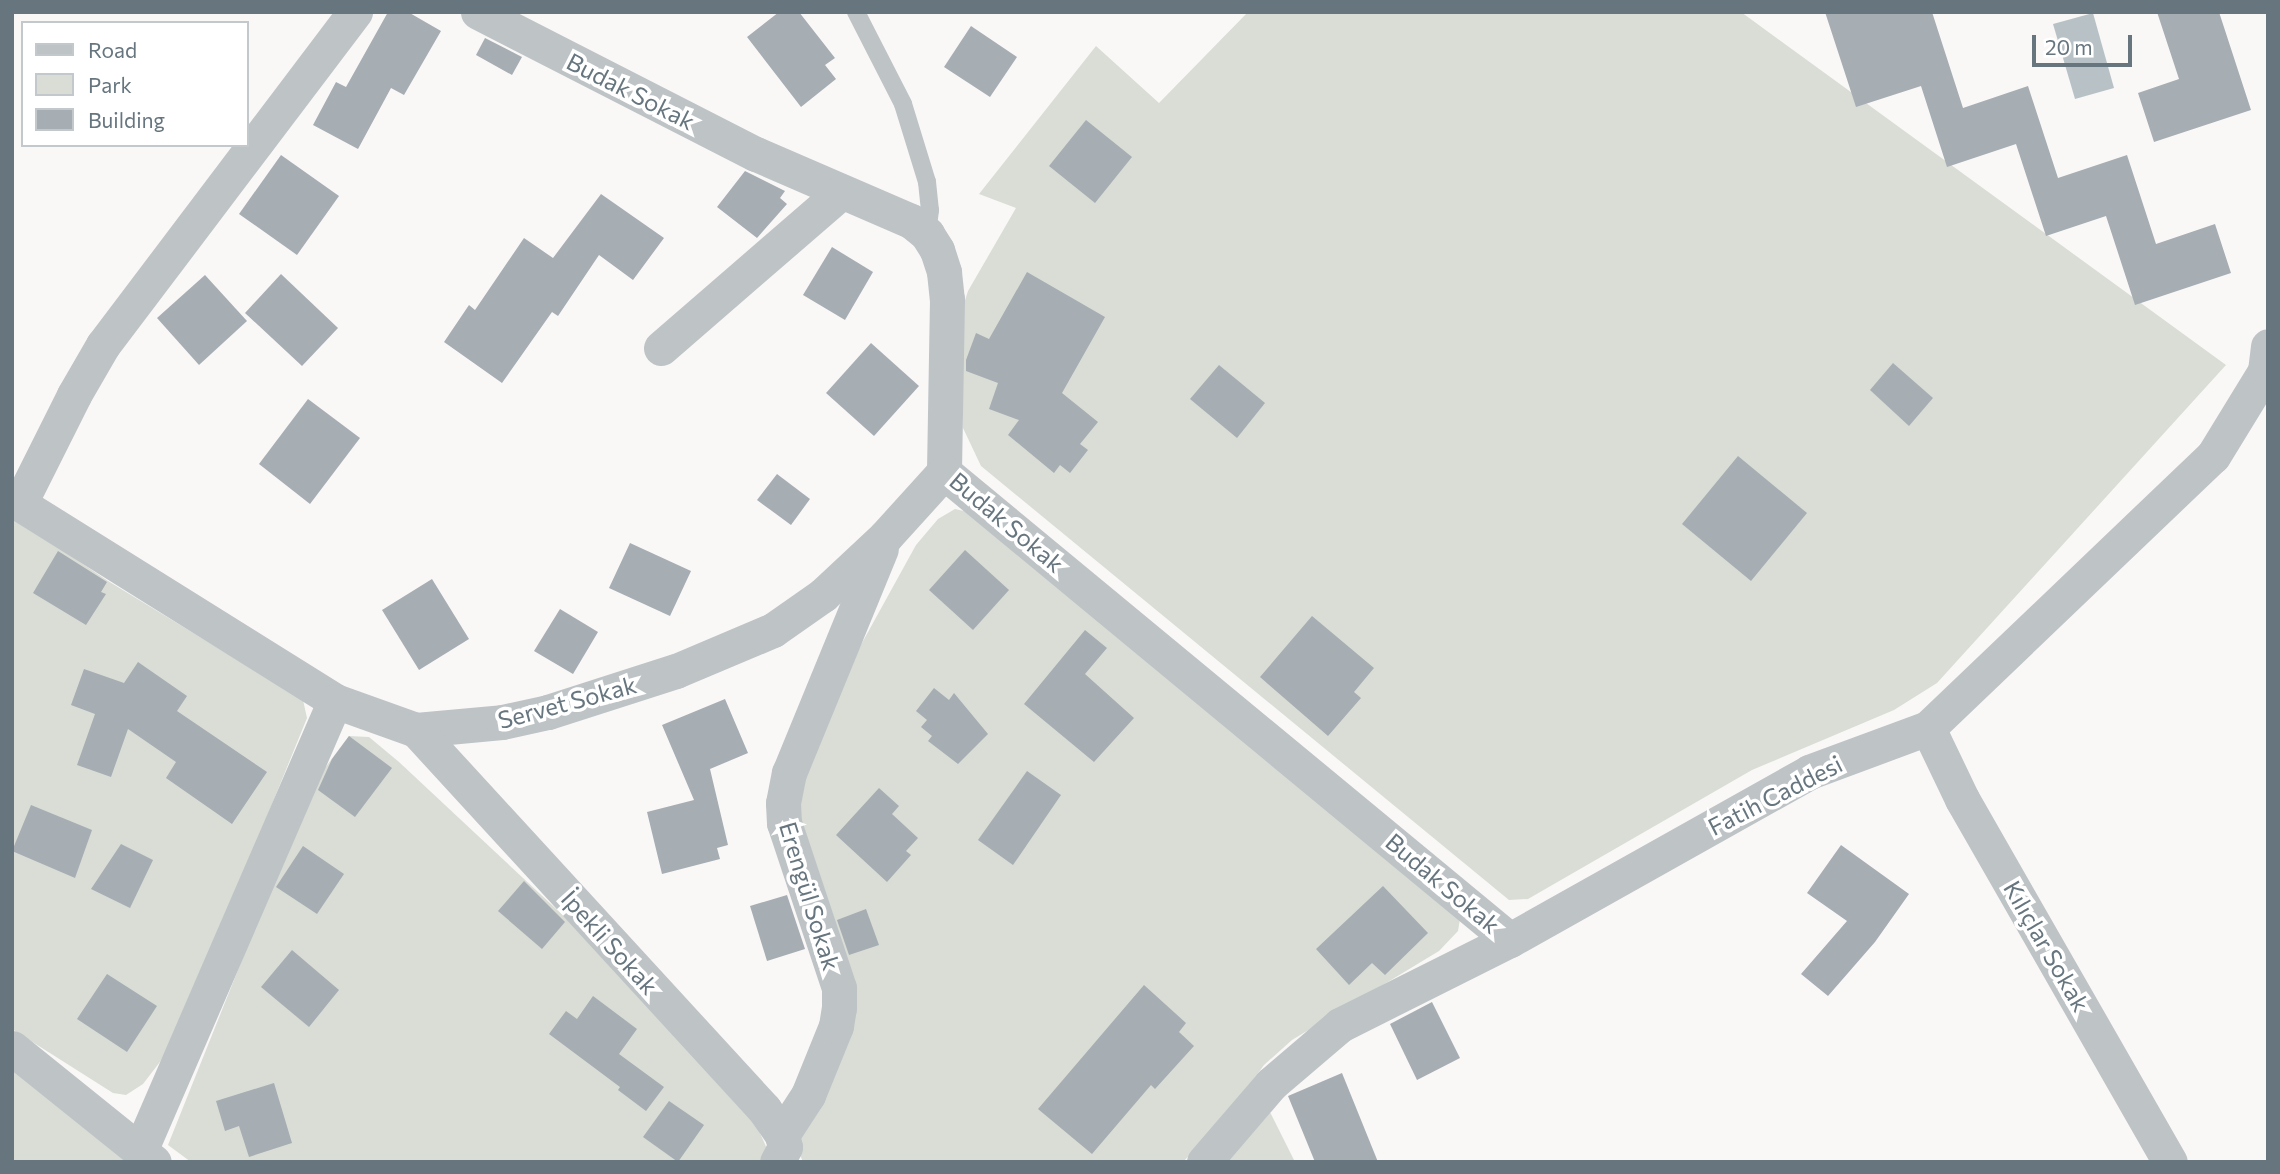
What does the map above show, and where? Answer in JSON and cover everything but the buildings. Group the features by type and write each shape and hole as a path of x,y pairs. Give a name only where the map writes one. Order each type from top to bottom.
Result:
{"street":[{"path":"16,501 103,345 355,12"},
{"name":"Budak Sokak","path":"478,12 756,154 911,221 927,234 944,272 947,299 944,472 1510,940"},
{"path":"662,348 841,192"},
{"name":"Fatih Caddesi","path":"1204,1162 1271,1084 1340,1026 1510,940 1809,772 1928,727 2213,456 2264,371 2268,346"},
{"name":"Servet Sokak","path":"16,501 335,701 416,730 502,722 548,712 721,654 773,630 823,595 885,537 944,472"},
{"name":"Erengül Sokak","path":"784,1151 823,1062 839,1008 839,988 787,834 783,803 789,773 885,537"},
{"path":"12,1048 147,1157 335,701"},
{"name":"Kılıçlar Sokak","path":"1928,727 1962,799 2169,1162"},
{"name":"İpekli Sokak","path":"416,730 764,1110 784,1151"}],"lane":[{"path":"856,12 903,104 927,182 930,210 927,234"}],"green space":[{"path":"1248,12 1741,12 2226,365 1937,683 1894,710 1752,770 1528,899 1509,900 981,466 963,428 960,316 968,291 1016,208 979,194 1096,46 1159,103"},
{"path":"955,509 968,512 1460,919 1458,931 1439,951 1292,1040 1264,1065 1230,1112 1183,1162 803,1162 796,1145 849,1028 795,830 796,790 825,710 916,545 938,519"},
{"path":"12,516 108,581 303,700 307,718 207,964 166,1054 143,1084 126,1095 113,1093 12,1029"},
{"path":"349,736 369,737 399,762 568,920 755,1122 768,1151 762,1162 191,1162 168,1145 312,785"},
{"path":"12,1069 128,1162 12,1162"},
{"path":"1267,1106 1295,1162 1224,1162"}],"shaded area":[{"path":"2093,13 2114,88 2075,99 2053,24"}]}
